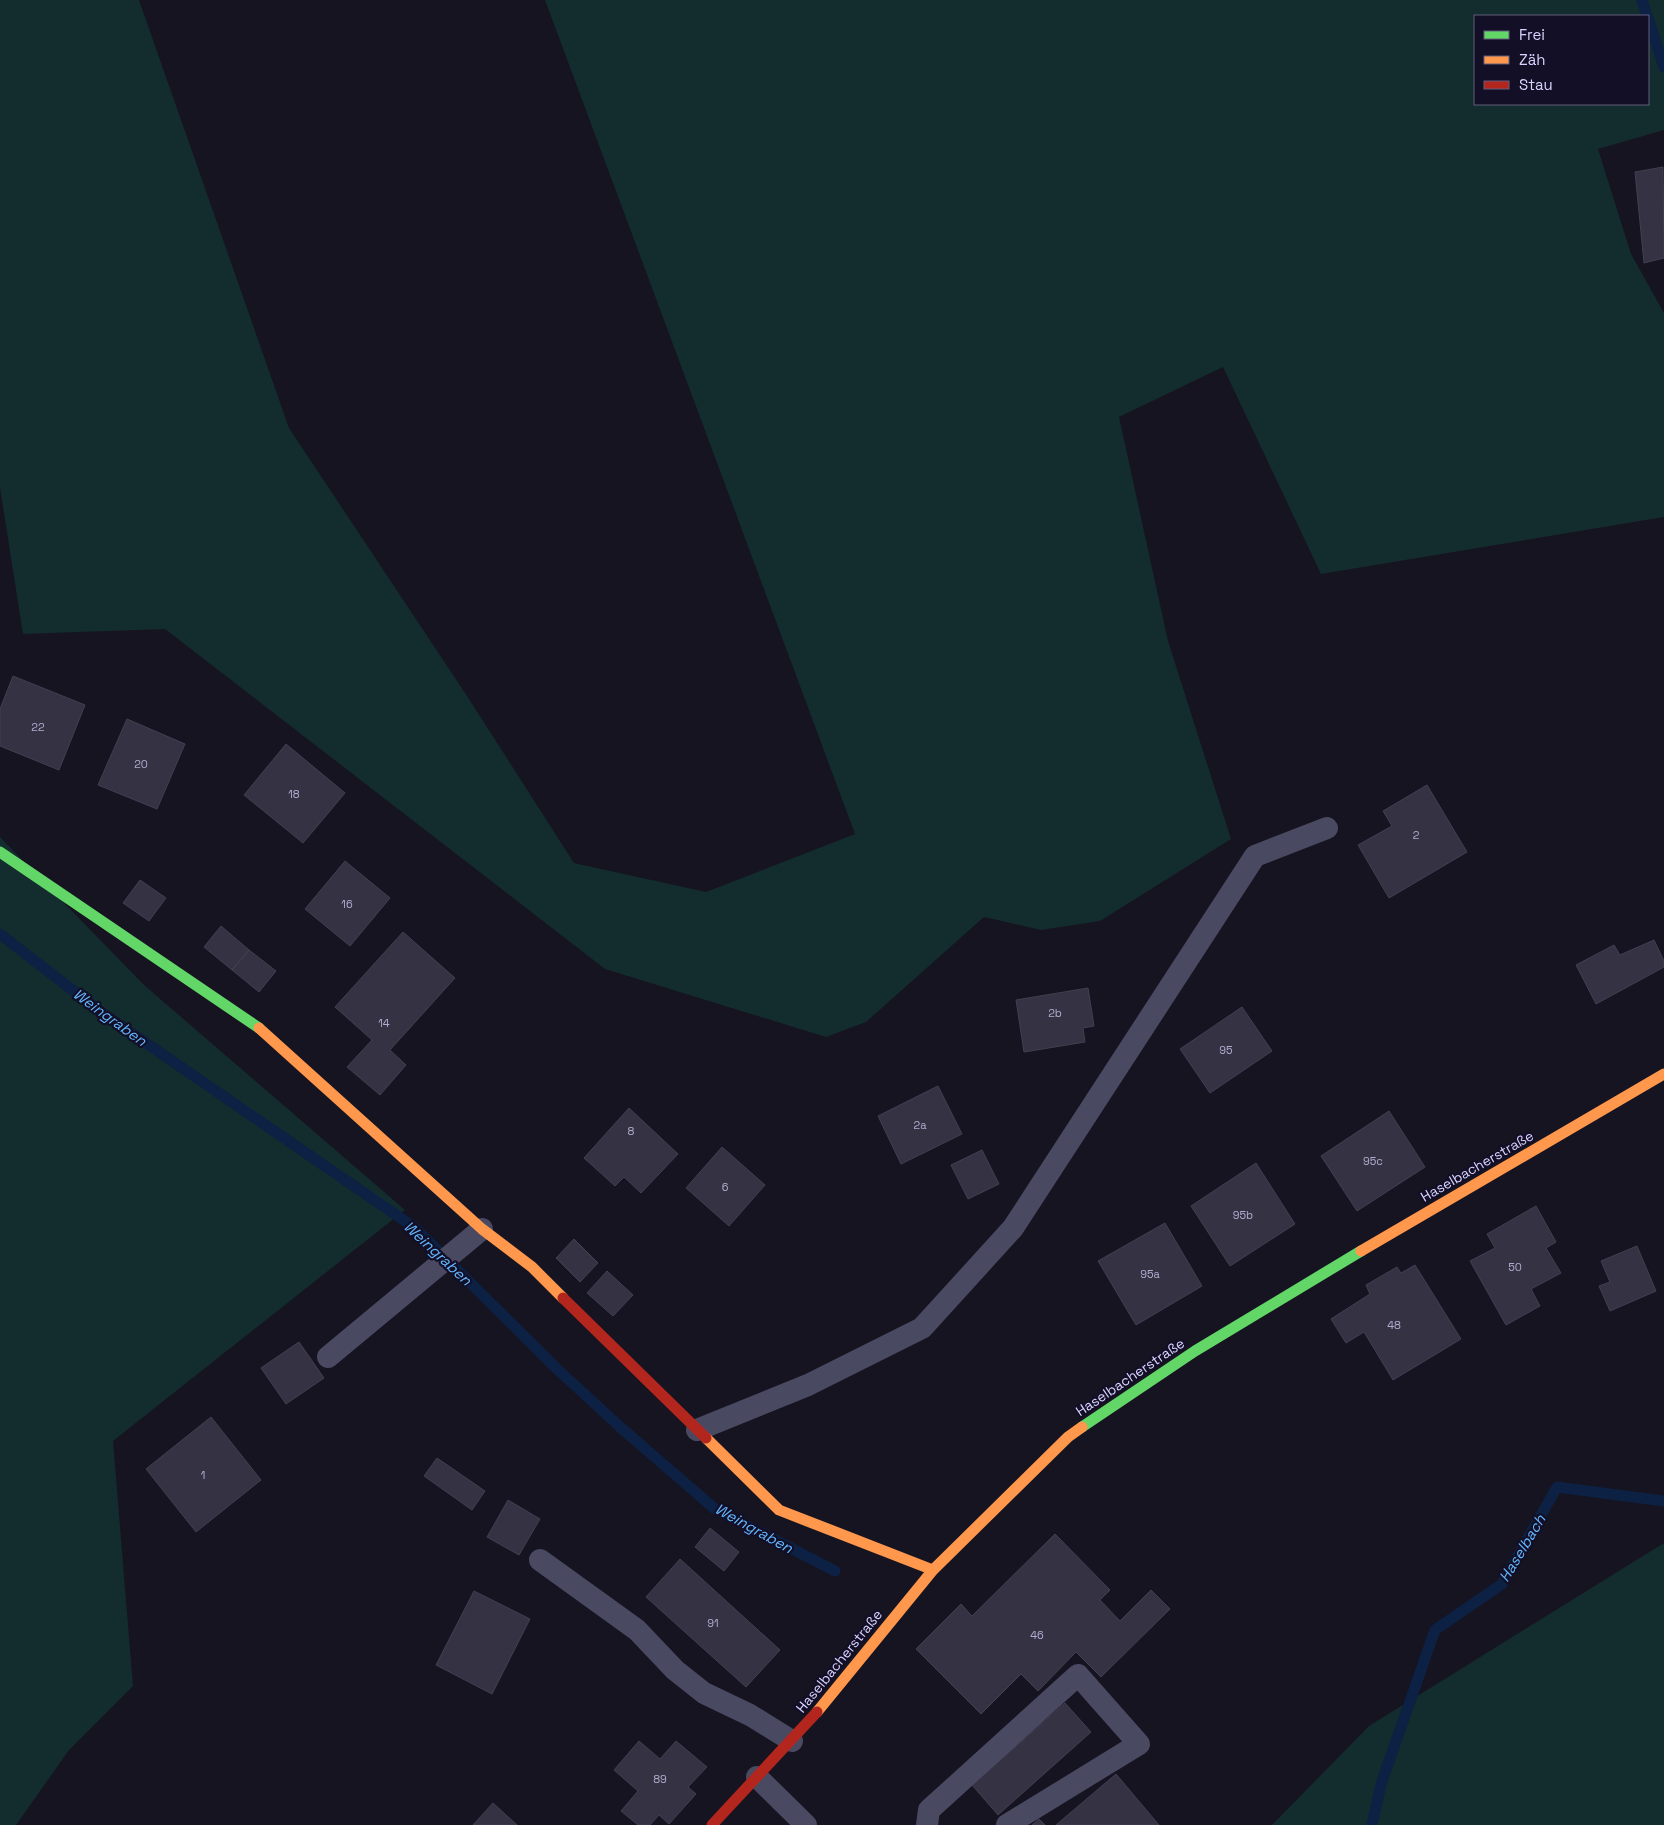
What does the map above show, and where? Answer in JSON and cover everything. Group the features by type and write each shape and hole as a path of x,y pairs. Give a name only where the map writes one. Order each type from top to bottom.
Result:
{"street":[{"path":"0,852 251,1020 482,1229 532,1267 778,1510 933,1570"},
{"name":"Haselbacherstraße","path":"712,1825 792,1741 933,1570 1068,1438 1163,1373 1335,1266 1664,1074"}],"lane":[{"path":"697,1430 808,1385 922,1328 1012,1228 1255,856 1328,828"},
{"path":"328,1357 482,1229"},
{"path":"540,1560 637,1630 675,1670 704,1693 750,1715 792,1741"},
{"path":"927,1825 929,1810 1078,1675 1140,1744 1007,1825"},
{"path":"757,1777 806,1825"}],"green space":[{"path":"0,0 139,0 289,428 467,696 574,863 706,892 855,834 545,0 1664,0 1664,130 1598,149 1631,254 1664,313 1664,517 1321,574 1223,367 1119,417 1168,641 1231,839 1100,921 1041,930 984,917 866,1022 826,1037 605,969 165,629 23,634 0,488"},
{"path":"0,837 144,985 405,1210 113,1441 133,1686 69,1750 16,1825 0,1825"},
{"path":"1664,1543 1664,1825 1272,1825 1369,1726"}],"building":[{"path":"1663,167 1664,258 1644,263 1635,172"},
{"path":"13,676 85,705 59,770 0,746 0,709"},
{"path":"127,719 185,744 157,809 98,785"},
{"path":"286,744 345,793 303,843 244,795"},
{"path":"1427,785 1467,852 1389,898 1358,845 1392,826 1383,811"},
{"path":"345,861 390,898 350,946 305,909"},
{"path":"140,880 166,898 149,921 123,903"},
{"path":"221,926 249,950 232,970 204,947"},
{"path":"403,932 455,978 390,1050 406,1065 380,1095 347,1067 372,1040 335,1007"},
{"path":"1654,940 1664,961 1664,967 1596,1004 1576,965 1614,945 1620,955"},
{"path":"249,950 276,971 259,992 232,970"},
{"path":"1088,988 1094,1026 1083,1028 1085,1042 1024,1052 1016,1000"},
{"path":"1242,1007 1272,1051 1210,1093 1180,1049"},
{"path":"938,1086 962,1134 901,1164 878,1116"},
{"path":"629,1108 678,1154 641,1193 624,1177 615,1186 584,1158"},
{"path":"1389,1111 1425,1167 1357,1211 1321,1156"},
{"path":"722,1147 765,1185 729,1226 686,1188"},
{"path":"982,1150 999,1184 968,1199 951,1165"},
{"path":"1256,1163 1295,1224 1230,1266 1191,1206"},
{"path":"1536,1206 1556,1242 1546,1248 1561,1273 1531,1289 1540,1306 1506,1325 1470,1261 1495,1248 1487,1234"},
{"path":"1165,1223 1202,1286 1136,1325 1098,1261"},
{"path":"574,1239 598,1263 580,1282 556,1258"},
{"path":"1637,1246 1656,1291 1610,1311 1599,1286 1610,1282 1601,1261"},
{"path":"1415,1265 1461,1339 1393,1380 1364,1332 1346,1343 1331,1319 1370,1294 1366,1285 1397,1267 1401,1273"},
{"path":"607,1271 633,1295 613,1316 587,1293"},
{"path":"299,1342 324,1378 286,1404 261,1368"},
{"path":"211,1417 261,1480 196,1532 146,1469"},
{"path":"437,1458 485,1491 472,1510 424,1476"},
{"path":"508,1500 540,1519 519,1555 487,1537"},
{"path":"710,1528 739,1552 724,1571 695,1547"},
{"path":"1055,1534 1110,1590 1100,1600 1120,1621 1151,1590 1170,1609 1101,1677 1076,1652 1038,1691 1021,1674 981,1714 916,1649 961,1604 972,1616"},
{"path":"680,1559 780,1650 746,1687 646,1597"},
{"path":"474,1591 530,1619 492,1694 436,1665"},
{"path":"1065,1703 1091,1732 998,1815 972,1785"},
{"path":"639,1741 660,1759 676,1741 707,1767 688,1787 696,1794 669,1824 659,1815 650,1825 638,1825 621,1811 638,1791 614,1770"},
{"path":"1116,1774 1159,1825 1056,1825"},
{"path":"493,1803 517,1825 473,1825"},
{"path":"1039,1819 1045,1825 1032,1825"}],"waterway":[{"path":"1642,0 1647,15"},
{"path":"1649,21 1664,67"},
{"name":"Weingraben","path":"0,934 101,1012 415,1228 555,1367 619,1426 715,1509 835,1571"},
{"name":"Haselbach","path":"1372,1825 1381,1784 1435,1630 1502,1584 1557,1487 1664,1501"}],"traffic: fast":[{"path":"0,852 259,1028"},
{"path":"1082,1427 1195,1351 1361,1251"}],"traffic: slow":[{"path":"259,1028 482,1229 532,1267 563,1298"},
{"path":"1361,1251 1664,1074"},
{"path":"817,1712 933,1570 1068,1437 1082,1427"},
{"path":"706,1438 779,1510 933,1570"}],"traffic: jam":[{"path":"563,1298 706,1438"},
{"path":"712,1825 817,1712"}]}
